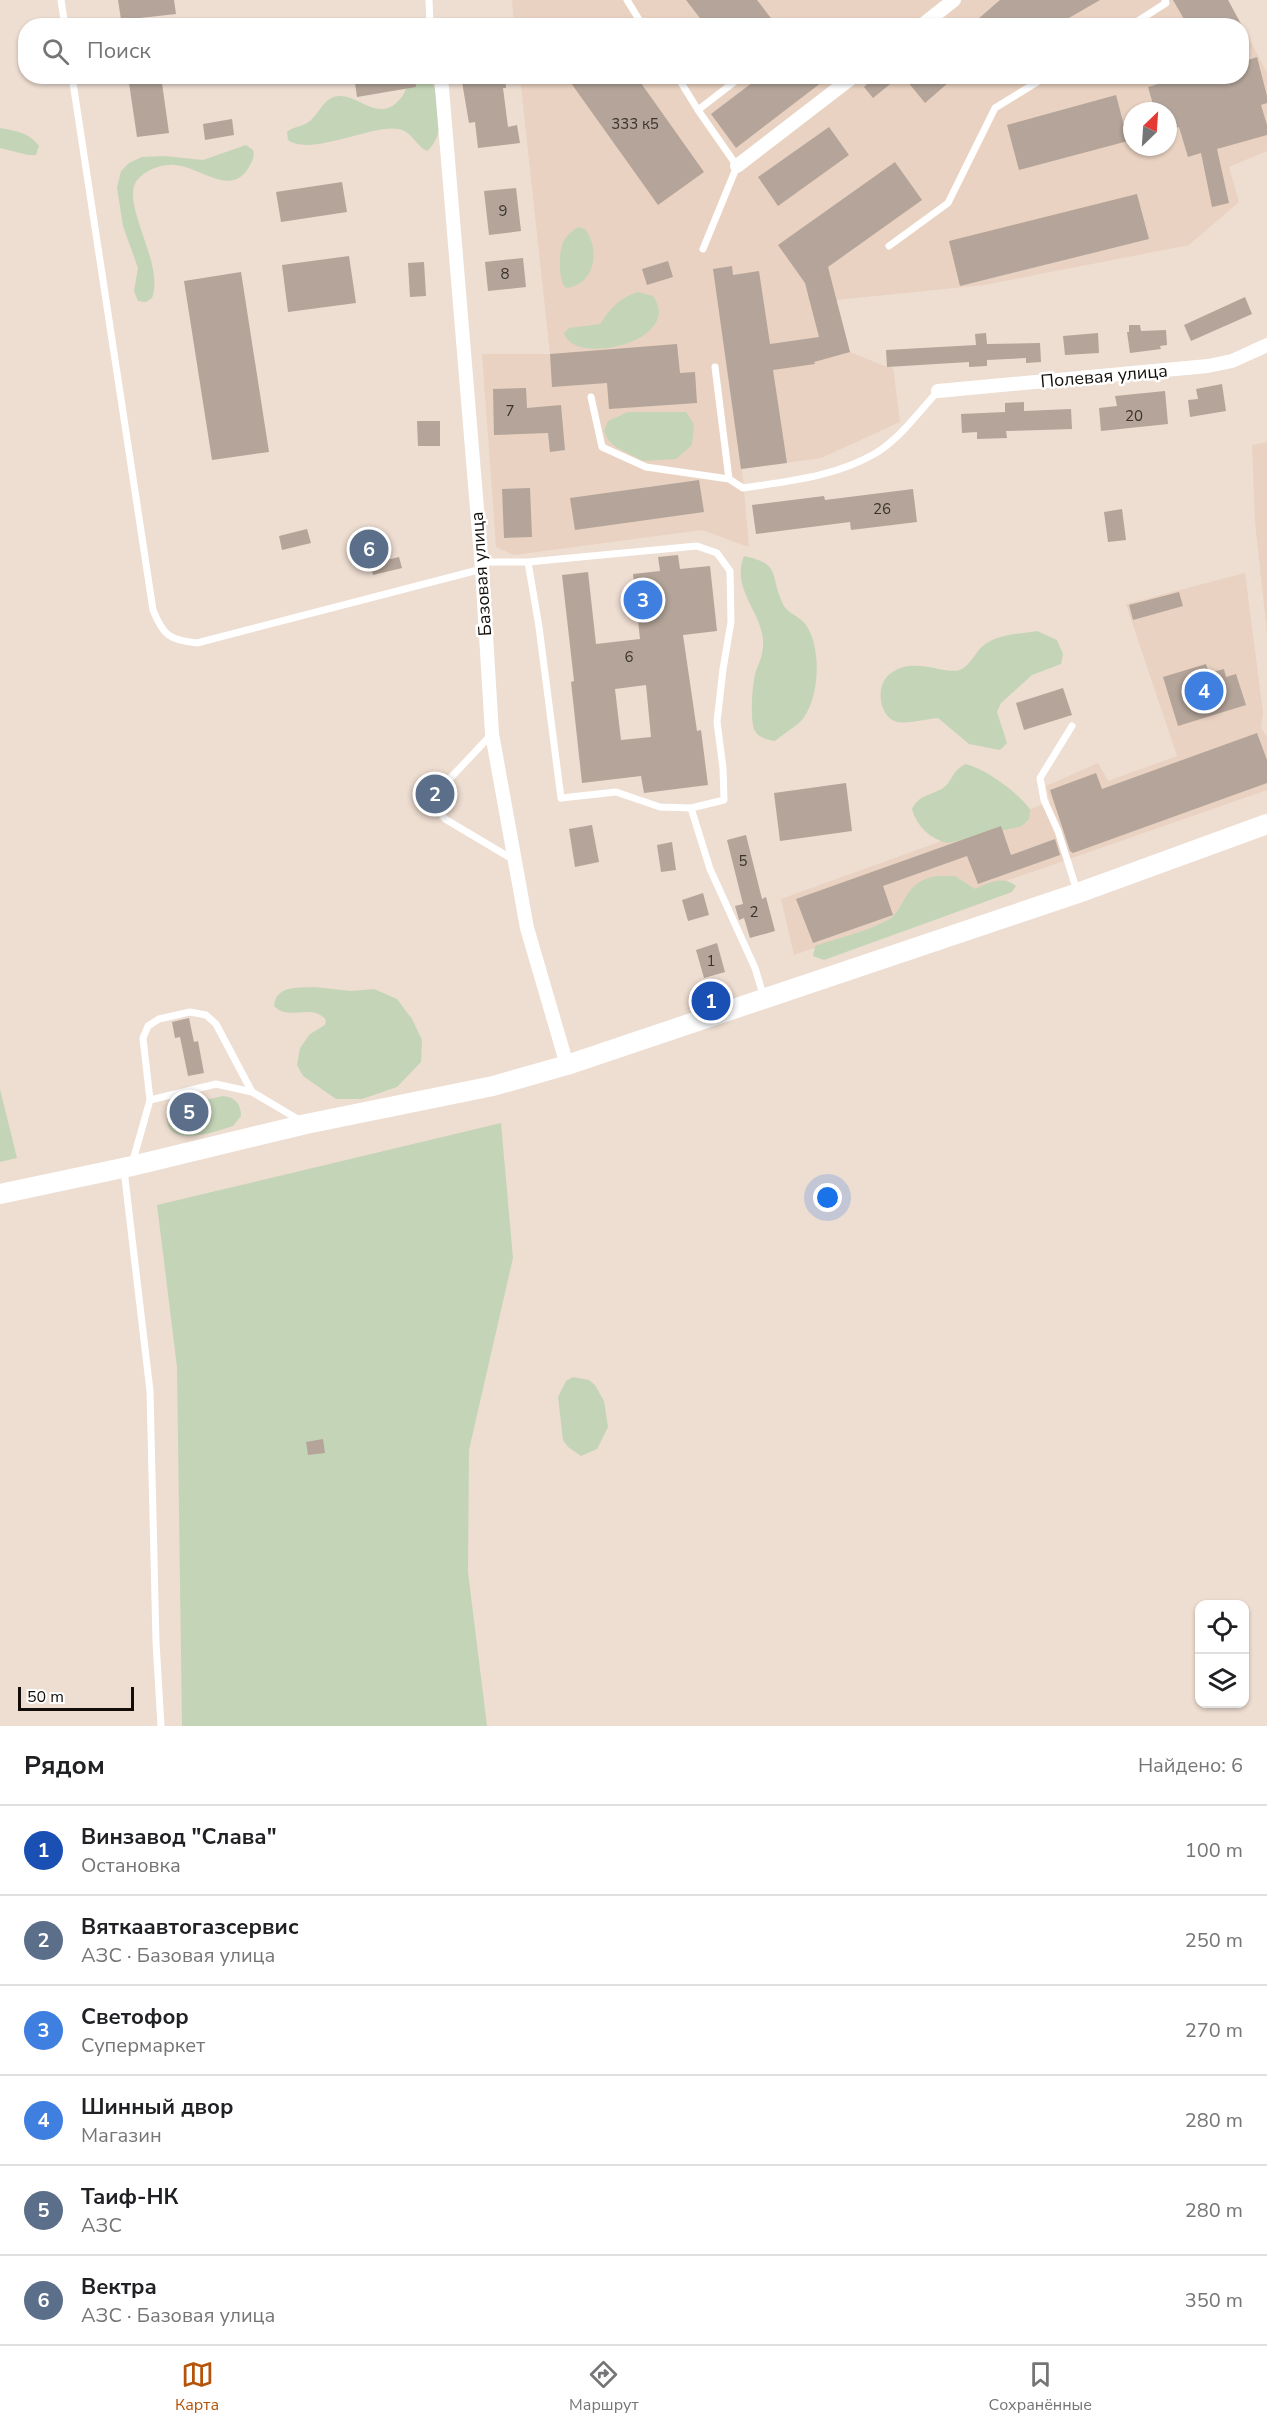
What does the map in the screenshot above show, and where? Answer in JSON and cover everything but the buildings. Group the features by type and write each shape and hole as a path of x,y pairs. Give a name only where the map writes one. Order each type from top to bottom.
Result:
{"main road":[{"path":"0,1194 306,1124 493,1086 567,1065 1078,894 1267,824"}],"street":[{"path":"931,18 954,0"},
{"name":"Базовая улица","path":"442,84 481,566 492,734 527,928 567,1065"},
{"path":"737,166 844,84"},
{"name":"Полевая улица","path":"938,391 1208,366 1232,361 1267,345"}],"lane":[{"path":"61,0 64,18"},
{"path":"429,0 430,18"},
{"path":"627,0 638,18"},
{"path":"1143,18 1166,3 1165,0"},
{"path":"73,84 153,610 161,630 180,641 197,643 481,566 697,546 717,552 730,571 731,622 717,722 723,768 724,800 691,808 660,807 616,792 561,798 539,627 528,562"},
{"path":"682,84 737,166 703,249"},
{"path":"698,110 732,84"},
{"path":"889,246 948,203 995,108 1034,84"},
{"path":"715,367 729,479"},
{"path":"591,397 602,447 646,467 729,479 743,488 823,476 876,453 903,430 938,391"},
{"path":"1072,726 1040,778 1044,800 1058,831 1078,894"},
{"path":"492,734 440,789 435,804 445,819 514,860"},
{"path":"691,808 710,869 755,968 764,998"},
{"path":"161,1726 156,1642 150,1391 128,1166 150,1100 143,1038 148,1026 159,1019 190,1012 206,1015 216,1024 252,1092"},
{"path":"150,1100 216,1084 252,1092 306,1124"}],"shaded area":[{"path":"512,0 1228,0 1238,18 513,18"},
{"path":"1249,38 1267,73 1267,151 1229,167 1239,202 1189,245 984,285 836,300 850,352 887,367 893,367 900,422 821,458 742,469 749,547 702,530 514,555 496,547 482,354 550,354 521,84 1249,84"},
{"path":"1267,442 1267,633 1255,522 1252,445"},
{"path":"1245,573 1263,712 1261,728 1267,737 1267,790 794,955 781,899 1050,802 1046,786 1098,763 1108,781 1177,756 1126,604"}],"green space":[{"path":"407,85 434,85 439,105 439,126 437,136 427,151 407,132 398,129 373,131 311,145 288,140 287,132 308,122 333,97 346,97 377,109 385,109 393,106 401,98"},
{"path":"0,128 21,133 35,141 39,146 36,155 0,148"},
{"path":"246,145 253,150 253,159 242,176 233,180 214,178 183,166 174,165 156,168 140,177 134,187 133,200 153,267 154,283 152,298 146,302 138,301 134,291 138,268 123,226 117,188 121,171 129,163 142,157 165,156 203,160"},
{"path":"578,227 585,229 590,237 594,256 589,274 576,285 566,288 560,274 561,249 566,237"},
{"path":"638,292 653,296 659,312 654,326 641,337 605,348 586,348 572,343 564,333 569,328 600,324 616,304"},
{"path":"628,412 686,412 694,424 692,445 676,459 643,461 616,447 608,440 604,431 608,421"},
{"path":"744,556 756,559 769,567 785,607 806,625 815,647 817,674 807,712 798,724 775,741 759,735 753,727 753,685 762,653 763,640 761,629 741,579"},
{"path":"1037,631 1057,640 1063,654 1061,664 1032,675 1001,703 997,712 1007,743 1000,750 969,744 938,718 897,722 886,714 881,692 882,685 891,673 910,666 955,671 962,669 990,641 1009,635"},
{"path":"966,764 1001,782 1030,809 1029,819 1022,826 948,843 935,839 925,831 917,821 912,809 915,804 943,788 957,770"},
{"path":"955,876 975,889 1001,881 1016,886 1012,892 824,960 813,956 815,946 886,921 898,910 910,890 925,879"},
{"path":"314,987 351,991 374,989 397,999 412,1019 422,1040 421,1062 397,1087 362,1099 336,1099 303,1076 297,1065 300,1048 310,1034 325,1025 326,1020 314,1012 286,1012 274,1006 279,994 283,991"},
{"path":"0,1089 17,1158 0,1162"},
{"path":"223,1096 234,1100 240,1108 241,1116 233,1126 192,1136 174,1133 169,1127 167,1117 175,1107"},
{"path":"501,1123 513,1258 469,1450 468,1572 487,1726 182,1726 177,1367 157,1205"},
{"path":"573,1377 589,1380 595,1385 604,1401 608,1427 597,1449 581,1456 568,1447 563,1440 558,1397 566,1381"}],"place":[{"name":"Вектра","path":"369,549"},
{"name":"Светофор","path":"643,600"},
{"name":"Шинный двор","path":"1204,691"},
{"name":"Вяткаавтогазсервис","path":"435,794"},
{"name":"Винзавод \"Слава\"","path":"711,1001"},
{"name":"Таиф-НК","path":"189,1112"}]}
